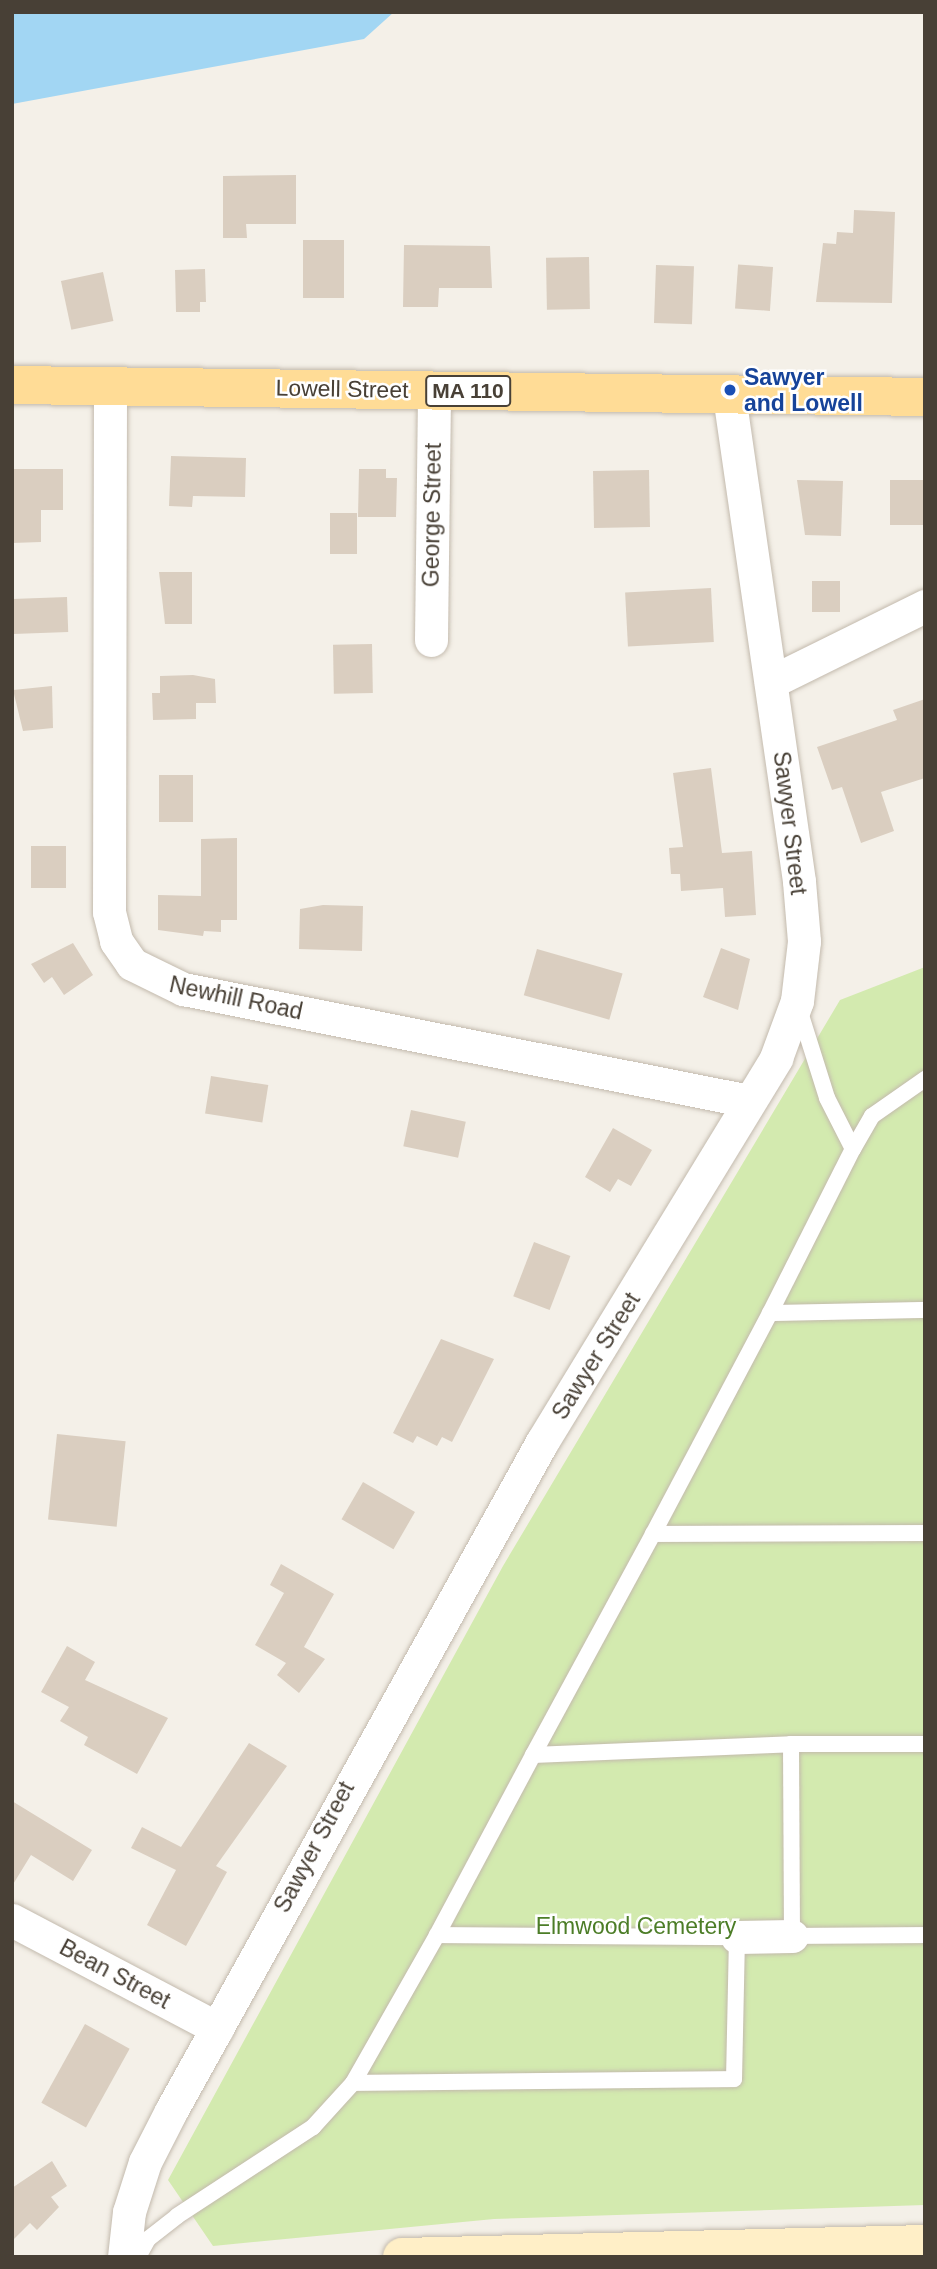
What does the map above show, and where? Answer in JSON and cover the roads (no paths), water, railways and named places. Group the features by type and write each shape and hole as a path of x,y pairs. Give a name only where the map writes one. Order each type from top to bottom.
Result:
{"main road":[{"name":"Lowell Street","path":"12,385 110,390 434,390 925,397"},
{"path":"402,2257 925,2244"}],"street":[{"name":"Newhill Road","path":"110,390 109,912 116,941 132,964 183,989 749,1101"},
{"name":"George Street","path":"431,640 434,390"},
{"name":"Sawyer Street","path":"124,2257 129,2212 145,2162 441,1618 776,1058 797,1001 802,917 729,394"},
{"path":"771,682 925,606"},
{"name":"Bean Street","path":"12,1920 218,2028"},
{"path":"737,1937 792,1936"}],"lane":[{"path":"797,1001 827,1098 853,1149"},
{"path":"138,2257 148,2239 177,2216 313,2127 353,2083 653,1534 872,1115 925,1079"},
{"path":"770,1313 925,1310"},
{"path":"653,1534 925,1533"},
{"path":"533,1755 791,1744 925,1744"},
{"path":"791,1744 792,1936 925,1935"},
{"path":"353,2083 734,2079 737,1937 436,1935"}],"water":[{"path":"12,12 394,12 364,39 12,104"}],"place":[{"name":"Sawyer and Lowell","path":"730,390"}],"park label":[{"name":"Elmwood Cemetery","path":"636,1926"}]}
